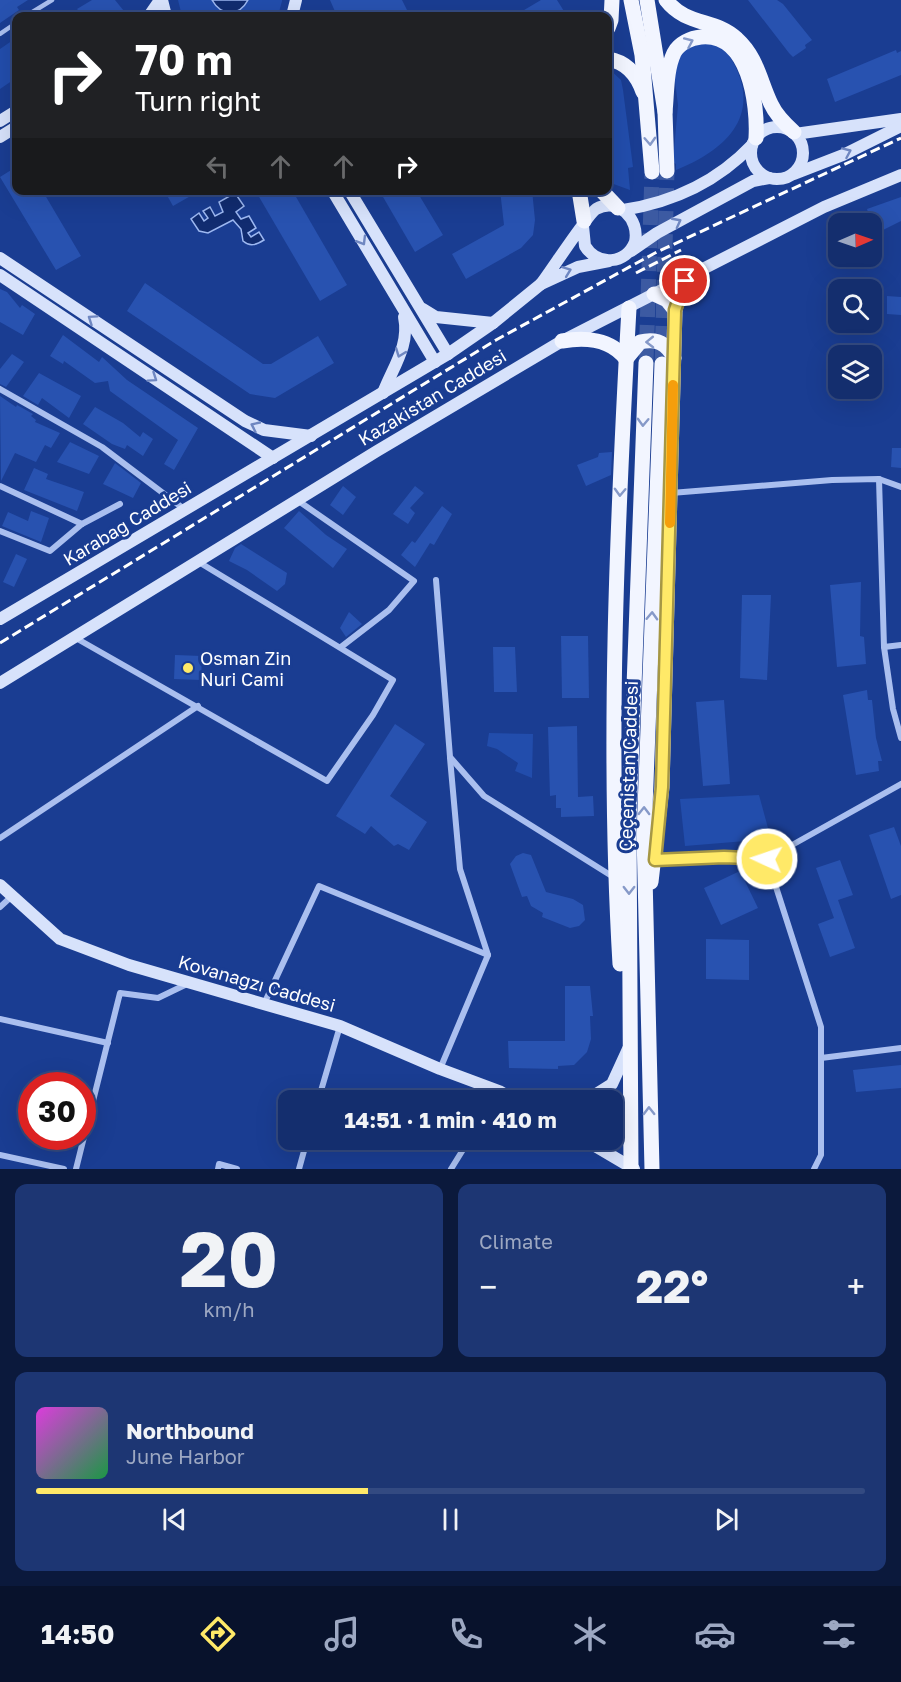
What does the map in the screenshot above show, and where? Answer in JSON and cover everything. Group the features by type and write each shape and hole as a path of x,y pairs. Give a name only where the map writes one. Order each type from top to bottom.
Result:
{"main road":[{"path":"632,0 659,171 669,70 674,54 682,44 692,39 712,38 725,44 735,53 751,82 757,111 753,163 762,175 769,178"},
{"path":"647,0 665,112"},
{"path":"666,0 685,17 721,28 741,42 755,63 774,110 801,144 803,157 793,174"},
{"path":"612,60 631,71 641,88 648,112"},
{"path":"541,284 584,223 599,208 621,209 649,205 688,192 723,173 771,127 787,129 794,133 901,119"},
{"path":"541,284 578,267 619,259 657,233 753,181 785,178 843,154 901,126"},
{"name":"Kazakistan Caddesi","path":"0,683 197,560 562,341 824,207 901,175"},
{"path":"335,195 435,362"},
{"path":"352,195 448,354"},
{"path":"580,195 584,223 582,238 587,250 597,258 609,261"},
{"path":"606,195 632,219 636,228 635,242 628,253"},
{"path":"0,258 245,421 264,430 312,436"},
{"path":"379,269 391,261"},
{"path":"646,912 655,860 662,787 671,493 668,361 675,310 681,288 690,274"},
{"path":"0,275 273,458"},
{"name":"Karabağ Caddesi","path":"0,619 448,354 493,323 541,284"},
{"path":"654,294 670,302 675,310"},
{"path":"415,301 428,314 436,317 493,323"},
{"path":"602,1090 612,1084 630,1045 622,998 615,878 615,616 628,308"},
{"path":"383,393 407,332 403,310"},
{"path":"562,341 582,339 601,342 615,348 626,359"},
{"path":"626,359 635,346 651,341 665,345 668,361"},
{"name":"Çeçenistan Caddesi","path":"652,1169 645,800 668,361"},
{"name":"Çeçenistan Caddesi","path":"632,1168 629,820 646,363"},
{"name":"Kovanağzı Caddesi","path":"0,885 60,939 129,965 340,1026 483,1090"},
{"path":"602,1150 632,1168"}],"street":[{"path":"0,389 102,447 184,510"},
{"path":"879,479 884,647 892,709 901,738"},
{"path":"671,493 879,479 901,487"},
{"path":"0,486 82,524"},
{"path":"297,500 414,581 389,610 341,647"},
{"path":"0,531 50,551 82,524 120,504"},
{"path":"73,637 327,781 373,715 393,680 197,560"},
{"path":"436,580 460,869 488,955 440,1070"},
{"path":"884,647 901,645"},
{"path":"0,838 198,706"},
{"path":"450,757 484,796 615,878"},
{"path":"655,860 724,857 767,859 901,784"},
{"path":"767,859 821,1027 821,1155 814,1169"},
{"path":"264,1004 319,886 488,955"},
{"path":"0,907 12,896"},
{"path":"76,1169 120,993 158,998 190,982"},
{"path":"0,1019 108,1043"},
{"path":"321,1090 340,1026"},
{"path":"821,1058 901,1048"},
{"path":"299,1169 304,1150"},
{"path":"451,1169 463,1150"},
{"path":"0,1155 64,1169"},
{"path":"218,1169 219,1164 237,1169"}],"lane":[{"path":"32,12 48,1"}],"shaded area":[{"path":"178,0 282,0 279,12 181,12"},
{"path":"212,0 248,0 235,12 225,12"},
{"path":"712,37 731,59 741,82 744,99 741,115 734,130 723,142 709,153 676,170 676,164 673,162 678,105 673,65 676,54"},
{"path":"12,41 12,81 0,89 0,49"},
{"path":"612,72 621,80 623,90 633,167 628,168 630,190 612,183"},
{"path":"231,195 236,195 244,206 236,212 241,219 249,216 256,228 248,233 251,237 259,232 264,240 253,245 246,243 243,241 241,229 233,220 208,233 199,231 191,219 199,213 204,221 208,218 203,211 210,207 215,216 223,212 219,202"},
{"path":"489,733 533,734 532,778 515,771 518,763 497,749 487,746"},
{"path":"759,795 771,839 685,846 680,799"}],"building":[{"path":"0,0 28,0 17,7 19,10 12,12 12,15 0,23"},
{"path":"92,0 115,0 125,12 80,12 77,9"},
{"path":"330,0 402,0 407,10 402,12 335,12"},
{"path":"541,0 557,0 564,12 521,12"},
{"path":"748,0 777,0 783,4 812,40 805,45 806,48 793,57"},
{"path":"896,50 897,53 901,51 901,75 835,102 827,79"},
{"path":"12,170 12,195 45,195 81,256 56,270 0,177"},
{"path":"167,195 192,195 173,206"},
{"path":"258,195 295,195 347,285 320,301"},
{"path":"382,195 419,195 443,235 415,252"},
{"path":"501,195 532,195 535,220 533,235 521,248 466,279 452,254 504,225"},
{"path":"901,197 901,221 882,230 882,213 868,213 867,209"},
{"path":"145,283 263,364 271,364 318,336 334,363 275,398 250,394 127,311"},
{"path":"0,289 7,292 20,308 22,305 35,314 23,335 0,322"},
{"path":"887,296 901,297 901,315 887,314"},
{"path":"63,335 99,362 102,357 127,380 198,428 174,470 164,464 178,440 110,391 108,381 95,383 64,361 63,364 50,356"},
{"path":"12,354 24,362 6,387 0,384 0,369"},
{"path":"39,373 81,396 69,418 42,398 38,405 23,396"},
{"path":"0,396 16,407 17,405 33,414 31,416 36,420 35,422 60,433 51,448 45,445 36,462 15,453 1,481"},
{"path":"95,407 123,423 140,437 143,432 153,439 143,456 127,445 125,449 112,444 83,424"},
{"path":"70,442 99,456 89,474 57,462"},
{"path":"892,448 901,448 901,468 891,467"},
{"path":"612,452 611,475 586,486 577,465 598,457 599,453"},
{"path":"115,463 141,483 133,498 103,484"},
{"path":"34,468 48,474 46,479 84,492 77,511 24,490"},
{"path":"343,486 356,497 343,515 330,505"},
{"path":"415,486 424,493 410,508 415,513 408,524 393,514"},
{"path":"442,506 452,514 434,545 430,543 415,567 401,555 412,541 415,543"},
{"path":"31,511 49,518 41,542 2,526 8,512 28,521"},
{"path":"299,511 326,535 347,549 333,568 284,528"},
{"path":"241,544 287,573 285,584 277,591 247,570 229,561 235,548"},
{"path":"16,554 27,559 14,587 3,582"},
{"path":"861,582 860,636 864,637 866,664 837,667 830,585"},
{"path":"742,595 771,595 767,680 740,678"},
{"path":"349,612 362,624 346,637 340,628"},
{"path":"561,636 588,636 589,698 562,698"},
{"path":"493,647 515,647 517,692 494,692"},
{"name":"Osman Zin Nuri Cami","path":"175,655 202,656 201,680 174,679"},
{"path":"867,690 868,700 872,700 876,738 882,761 878,761 879,771 856,775 843,695"},
{"path":"724,700 730,784 703,786 696,702"},
{"path":"395,724 425,744 390,796 427,822 409,850 398,844 394,846 371,826 365,834 336,816"},
{"path":"577,726 578,797 593,796 594,816 561,817 561,808 556,808 556,795 550,796 548,727"},
{"path":"894,827 901,846 901,895 891,899 869,835"},
{"path":"523,853 531,855 546,892 573,899 583,905 585,920 579,926 570,928 542,917 543,913 531,906 527,896 522,897 510,864 516,856"},
{"path":"840,860 853,895 838,900 855,948 830,957 818,924 834,918 816,868"},
{"path":"740,871 758,908 721,925 704,888"},
{"path":"706,939 749,940 749,980 706,979"},
{"path":"565,986 590,986 593,1016 590,1016 591,1039 587,1052 574,1065 558,1066 558,1069 509,1068 508,1041 565,1041"},
{"path":"901,1065 901,1088 856,1092 853,1070"}],"tunnel":[{"path":"662,364 667,171"},
{"path":"646,363 652,172"}],"railway":[{"path":"0,643 496,340 655,253 901,138"},
{"path":"636,273 681,250"}],"slow traffic":[{"path":"670,523 673,385"}],"place":[{"name":"Osman Zin Nuri Cami","path":"188,668"}],"route":[{"path":"685,281 675,310 662,787 655,860 724,857 767,859"}]}
